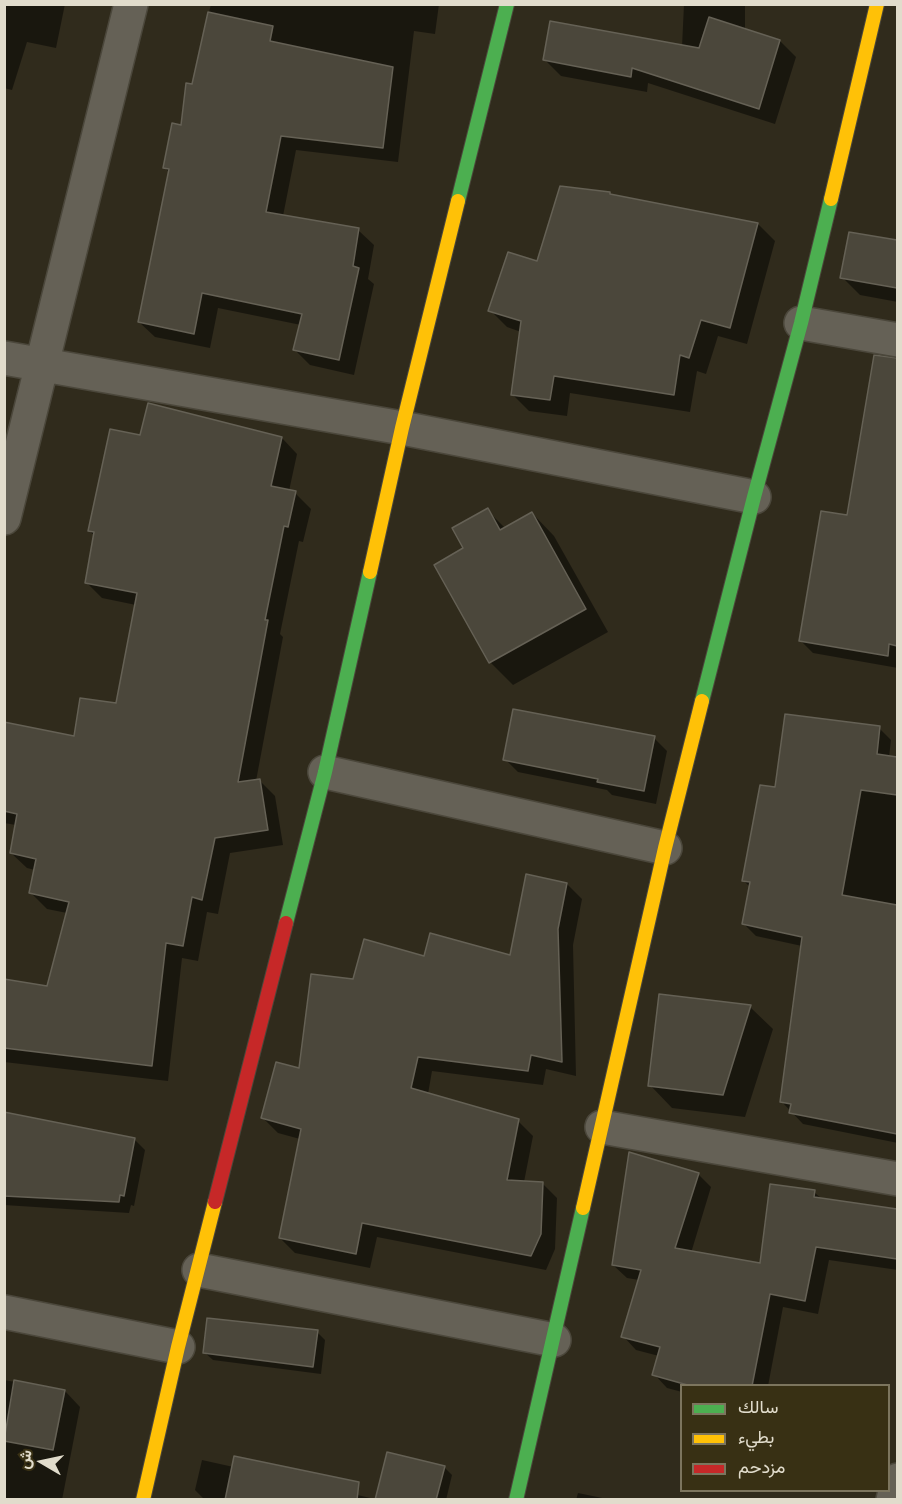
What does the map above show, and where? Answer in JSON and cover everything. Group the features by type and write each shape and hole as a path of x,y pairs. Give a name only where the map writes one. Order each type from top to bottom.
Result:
{"street":[{"path":"4,518 131,4"},
{"path":"143,1500 178,1347 325,772 402,428 507,4"},
{"path":"516,1500 666,848 754,497 801,323 877,4"},
{"path":"801,323 897,340"},
{"path":"4,358 402,428 754,497"},
{"path":"325,772 666,848"},
{"path":"603,1128 897,1179"},
{"path":"199,1270 554,1340"},
{"path":"4,1312 178,1347"},
{"path":"893,1500 897,1480"}],"building":[{"path":"208,12 273,26 270,41 393,67 383,148 281,136 266,212 359,228 353,266 359,268 339,360 293,350 302,314 202,293 194,334 138,322 169,169 163,168 172,123 181,125 186,83 192,84"},
{"path":"709,17 780,40 759,109 632,68 631,77 543,60 550,21 699,48"},
{"path":"560,186 610,192 610,194 758,223 730,328 701,320 689,358 680,355 674,395 554,376 550,400 511,395 521,321 488,311 508,252 537,261"},
{"path":"849,232 897,240 897,288 840,278"},
{"path":"874,355 897,358 897,646 889,644 888,656 799,641 821,511 847,515"},
{"path":"148,403 282,437 271,486 296,491 288,527 284,526 265,620 268,620 238,782 260,779 268,830 215,838 202,900 192,897 183,946 166,943 152,1066 4,1048 4,979 47,986 69,902 29,893 36,859 10,853 17,814 4,811 4,722 74,736 80,698 116,703 137,593 85,583 94,532 88,531 110,429 140,435"},
{"path":"488,508 500,530 532,512 586,609 489,663 434,565 463,548 452,528"},
{"path":"513,709 655,736 644,791 597,782 598,779 503,760"},
{"path":"785,714 880,726 877,754 897,757 897,795 861,790 842,895 897,905 897,1134 789,1113 791,1104 780,1102 802,937 742,924 750,882 742,881 760,785 775,787"},
{"path":"526,874 567,883 558,929 562,1062 531,1055 528,1071 418,1057 411,1088 519,1119 507,1180 543,1182 541,1234 531,1256 362,1223 356,1254 279,1238 301,1129 261,1118 276,1062 299,1068 311,974 353,979 364,939 424,956 430,933 510,955"},
{"path":"659,994 751,1005 723,1095 648,1086"},
{"path":"4,1112 135,1138 124,1196 120,1195 119,1202 4,1196"},
{"path":"629,1152 699,1173 675,1248 760,1263 770,1184 815,1190 814,1197 897,1209 897,1259 816,1247 805,1301 770,1294 752,1384 684,1384 652,1375 660,1347 621,1337 641,1270 612,1265"},
{"path":"207,1318 318,1330 313,1367 203,1353"},
{"path":"14,1380 65,1390 53,1450 4,1441"},
{"path":"387,1452 445,1466 436,1500 375,1500"},
{"path":"234,1456 359,1482 357,1500 225,1500"}],"traffic: fast":[{"path":"458,201 507,4"},
{"path":"702,701 801,323 831,199"},
{"path":"286,923 325,772 370,572"},
{"path":"516,1500 583,1208"}],"traffic: slow":[{"path":"831,199 877,4"},
{"path":"370,572 402,428 458,201"},
{"path":"583,1208 665,848 702,701"},
{"path":"143,1500 178,1347 215,1202"}],"traffic: jam":[{"path":"215,1202 286,923"}]}
